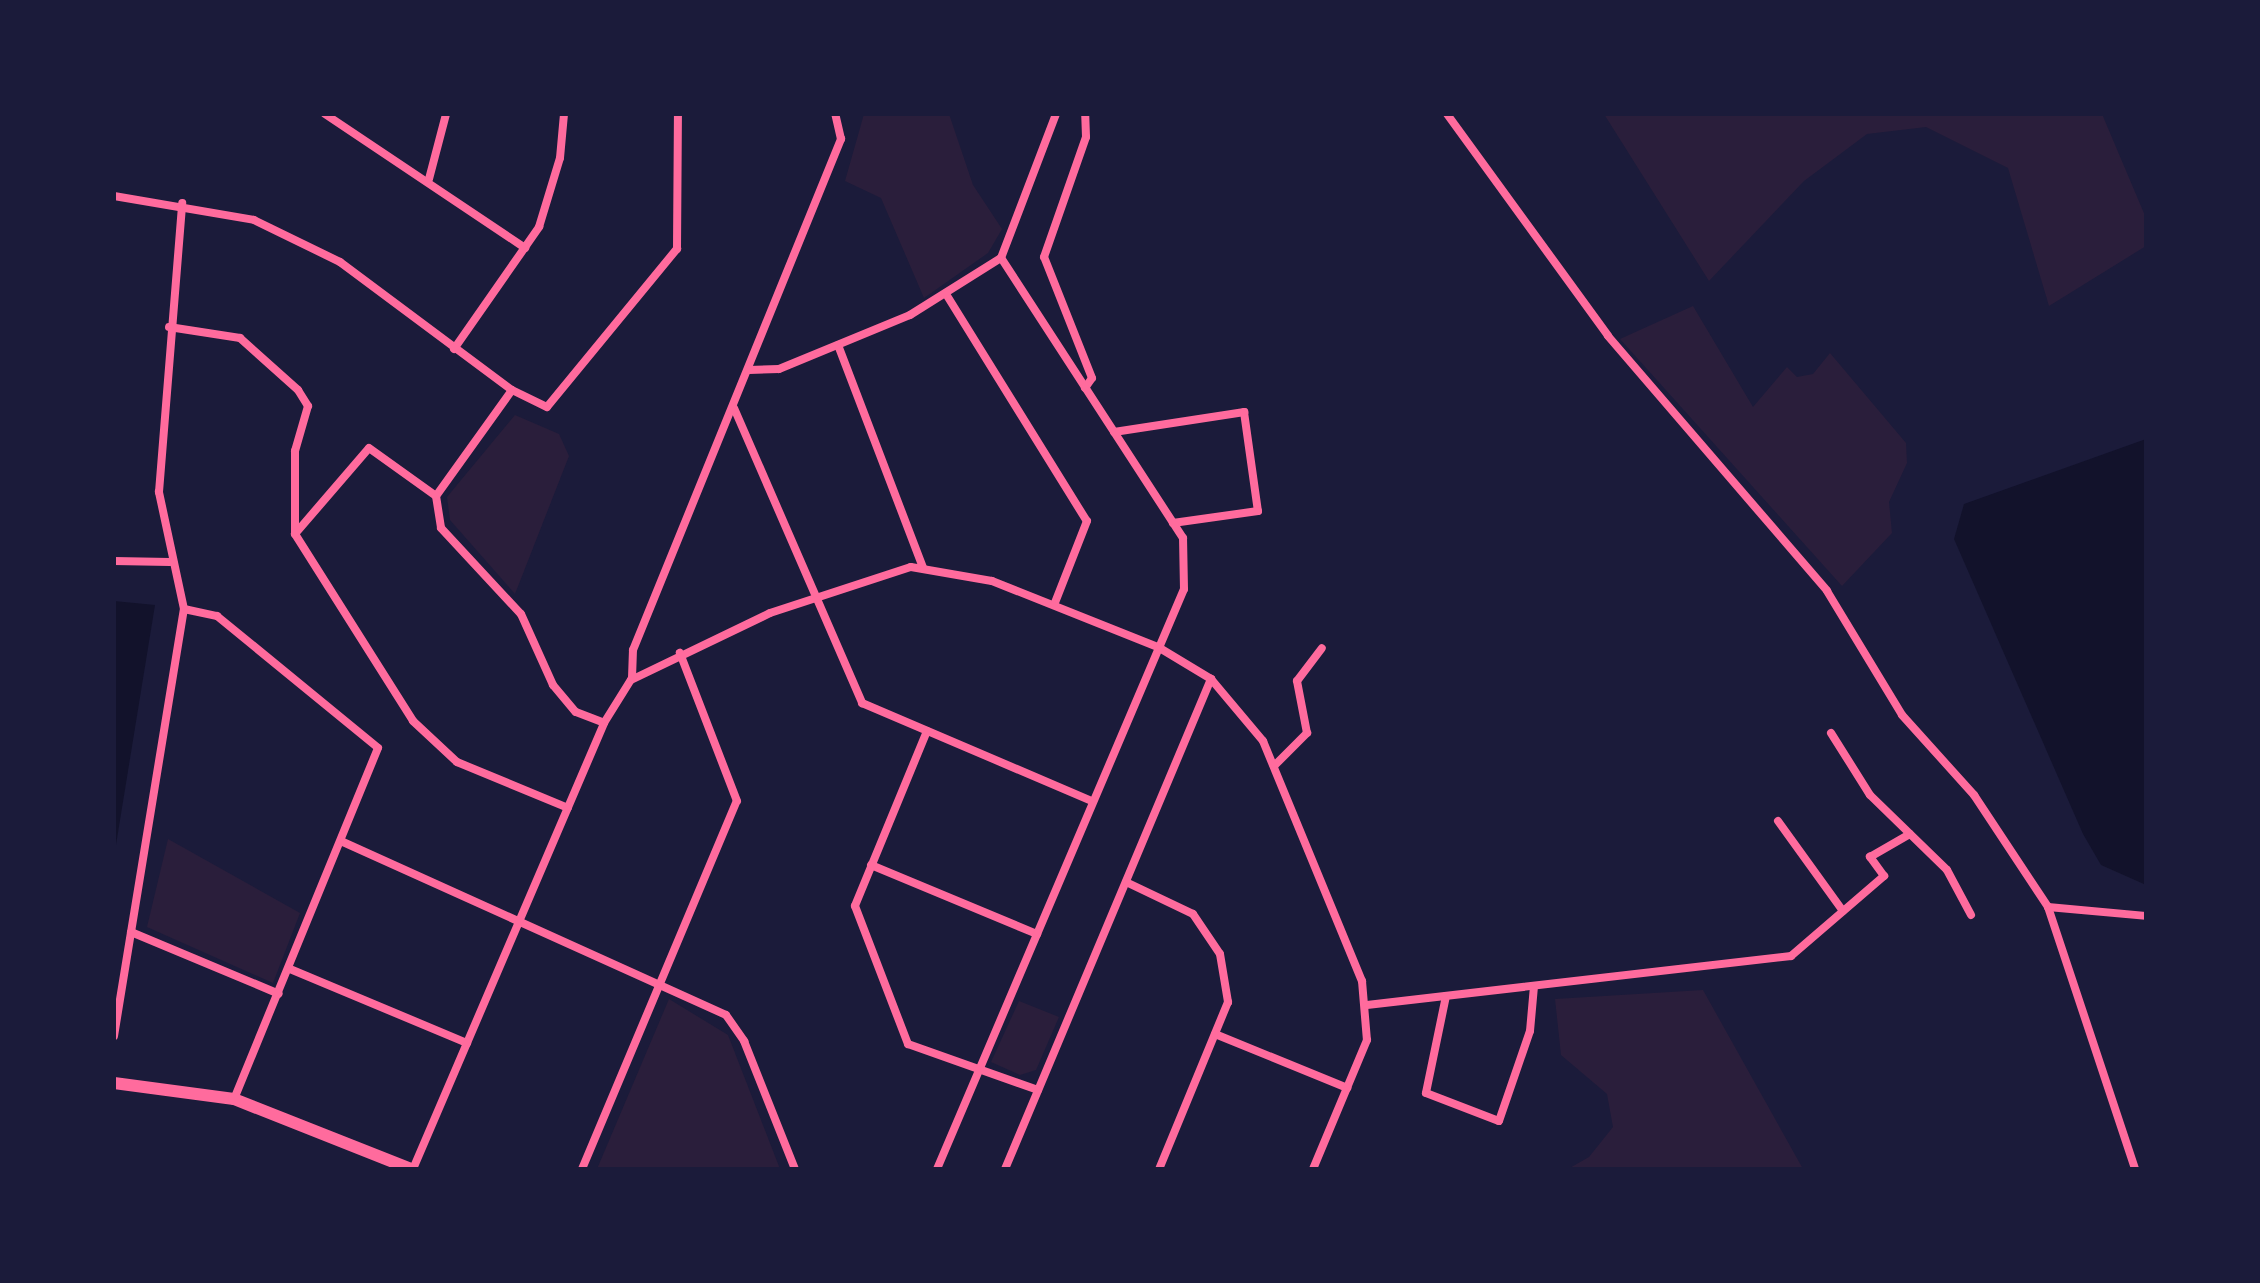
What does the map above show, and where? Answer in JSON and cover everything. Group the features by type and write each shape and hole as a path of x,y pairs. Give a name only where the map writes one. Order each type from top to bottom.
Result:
{"street":[{"path":"325,114 429,179 525,248"},
{"path":"429,179 446,114"},
{"path":"454,349 525,248 547,207 564,114"},
{"path":"114,196 182,203 254,220 340,262 512,390 547,407 677,249 678,114"},
{"path":"114,1083 234,1099 412,1169 604,723 631,680 633,650 841,139 835,114"},
{"path":"749,370 779,369 838,345 946,294 1001,258 1056,114"},
{"path":"1085,114 1086,137 1044,257 1092,378 1085,388"},
{"path":"1447,114 1608,336 1827,591 1902,715 1974,795 2048,907 2132,1168"},
{"path":"114,1036 184,609 170,562 159,492 169,327 182,203"},
{"path":"937,1169 1184,589 1183,538 1001,258"},
{"path":"946,294 1087,521 1054,605"},
{"path":"169,327 240,338 298,390 308,406 293,466 295,534 432,743 457,762 568,808"},
{"path":"838,345 923,568"},
{"path":"512,390 436,496 441,528 521,614 553,685 576,712 604,723"},
{"path":"734,408 862,703 1092,801"},
{"path":"1114,432 1244,412 1258,511 1173,523"},
{"path":"295,534 369,448 436,496"},
{"path":"114,561 170,562"},
{"path":"631,680 680,653 864,576 923,568 992,581 1158,647 1211,679 1263,741 1367,1005 1367,1040 1313,1169"},
{"path":"184,609 217,616 378,748 343,842 234,1099"},
{"path":"1274,766 1307,733 1297,681 1322,648"},
{"path":"582,1169 737,801 680,653"},
{"path":"1005,1169 1211,679"},
{"path":"927,731 855,906 908,1044 1038,1090"},
{"path":"1831,733 1870,795 1947,870 1971,915"},
{"path":"1778,821 1843,911"},
{"path":"1367,1005 1791,956 1884,876 1870,857 1910,834"},
{"path":"343,842 701,998 735,1028 795,1169"},
{"path":"871,865 1037,934"},
{"path":"1126,882 1193,914 1220,954 1228,1002 1159,1169"},
{"path":"2048,907 2146,916"},
{"path":"131,932 279,994"},
{"path":"290,969 467,1043"},
{"path":"1446,996 1426,1093 1499,1121 1530,1031 1534,986"},
{"path":"1215,1034 1347,1088"}],"shaded area":[{"path":"864,114 949,114 973,185 1002,229 988,253 924,298 881,198 845,181"},
{"path":"1604,114 2102,114 2146,218 2146,246 2049,306 2008,168 1926,127 1867,134 1804,181 1709,281"},
{"path":"1693,306 1753,407 1787,367 1797,377 1813,374 1830,353 1906,443 1907,463 1889,502 1892,533 1842,586 1620,339"},
{"path":"515,415 559,434 569,456 515,594 450,520 447,497"},
{"path":"2146,439 2146,885 2101,865 2083,834 1954,539 1964,504"},
{"path":"114,601 155,605 114,857"},
{"path":"168,839 300,913 273,983 147,927"},
{"path":"1703,990 1803,1169 1568,1169 1589,1157 1613,1127 1607,1094 1561,1055 1555,999"},
{"path":"669,999 728,1035 780,1169 597,1169"},
{"path":"1019,1001 1059,1017 1036,1070 1020,1075 991,1062"}]}
